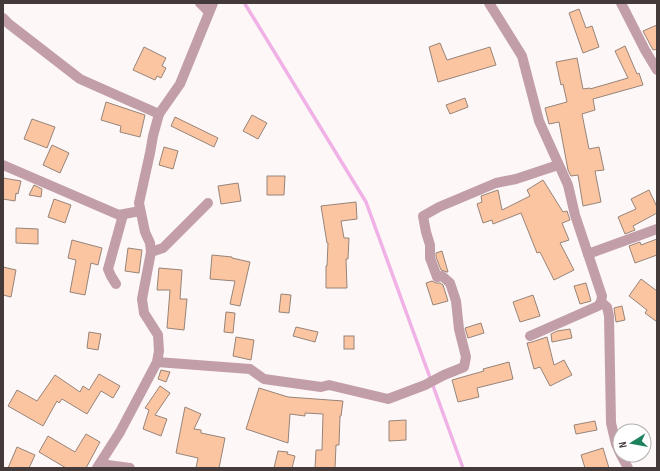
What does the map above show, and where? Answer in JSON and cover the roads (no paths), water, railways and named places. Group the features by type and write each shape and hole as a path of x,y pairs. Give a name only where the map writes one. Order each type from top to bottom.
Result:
{"street":[{"path":"130,468 99,466 120,432 157,362 158,335 144,313 142,299 151,252 139,203 159,114 180,84 211,8 200,3"},
{"path":"489,3 522,56 539,121 568,185 575,215 602,296 601,302 598,306 530,336"},
{"path":"621,3 657,70"},
{"path":"3,18 80,79 159,114"},
{"path":"3,165 119,215 140,211"},
{"path":"157,362 250,369 264,379 320,387 328,385 388,399 425,385 464,367 466,356 459,329 456,301 450,283 442,276 437,277 430,258 430,245 423,216 439,207 496,183 516,179 558,165"},
{"path":"151,252 163,248 208,203"},
{"path":"116,284 108,269 123,215"},
{"path":"588,254 657,229"},
{"path":"601,302 607,307 610,316 612,427"}],"waterway":[{"path":"245,4 366,202 463,468"}]}
